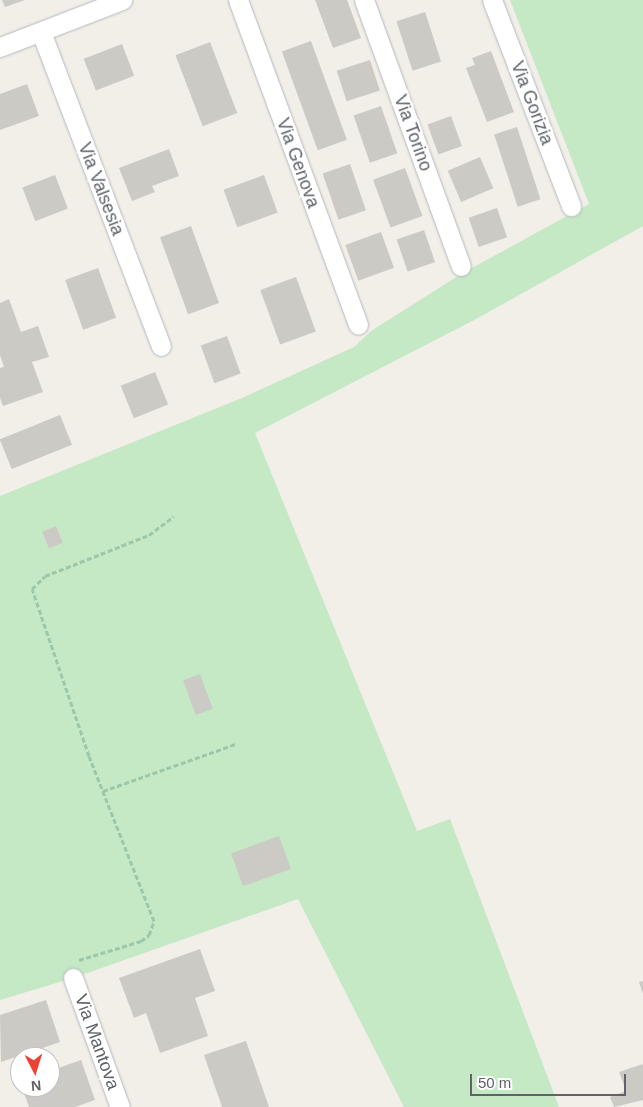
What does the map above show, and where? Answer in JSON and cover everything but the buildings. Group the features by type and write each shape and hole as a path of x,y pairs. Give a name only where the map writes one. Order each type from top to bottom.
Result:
{"street":[{"path":"0,48 41,32 86,7 122,0"},
{"name":"Via Genova","path":"238,0 358,325"},
{"name":"Via Torino","path":"364,0 461,266"},
{"name":"Via Gorizia","path":"492,0 571,206"},
{"name":"Via Valsesia","path":"41,32 161,346"},
{"name":"Via Mantova","path":"73,978 120,1107"}],"path":[{"path":"73,978 75,963 82,958 141,941 148,935 154,921 103,791 32,589 45,576 149,534 174,516"},
{"path":"103,791 236,744"}],"green space":[{"path":"510,0 643,0 643,226 476,319 255,433 417,831 450,819 559,1107 404,1107 298,899 73,978 0,1000 0,496 242,398 354,347 371,331 461,274 589,204"}]}
